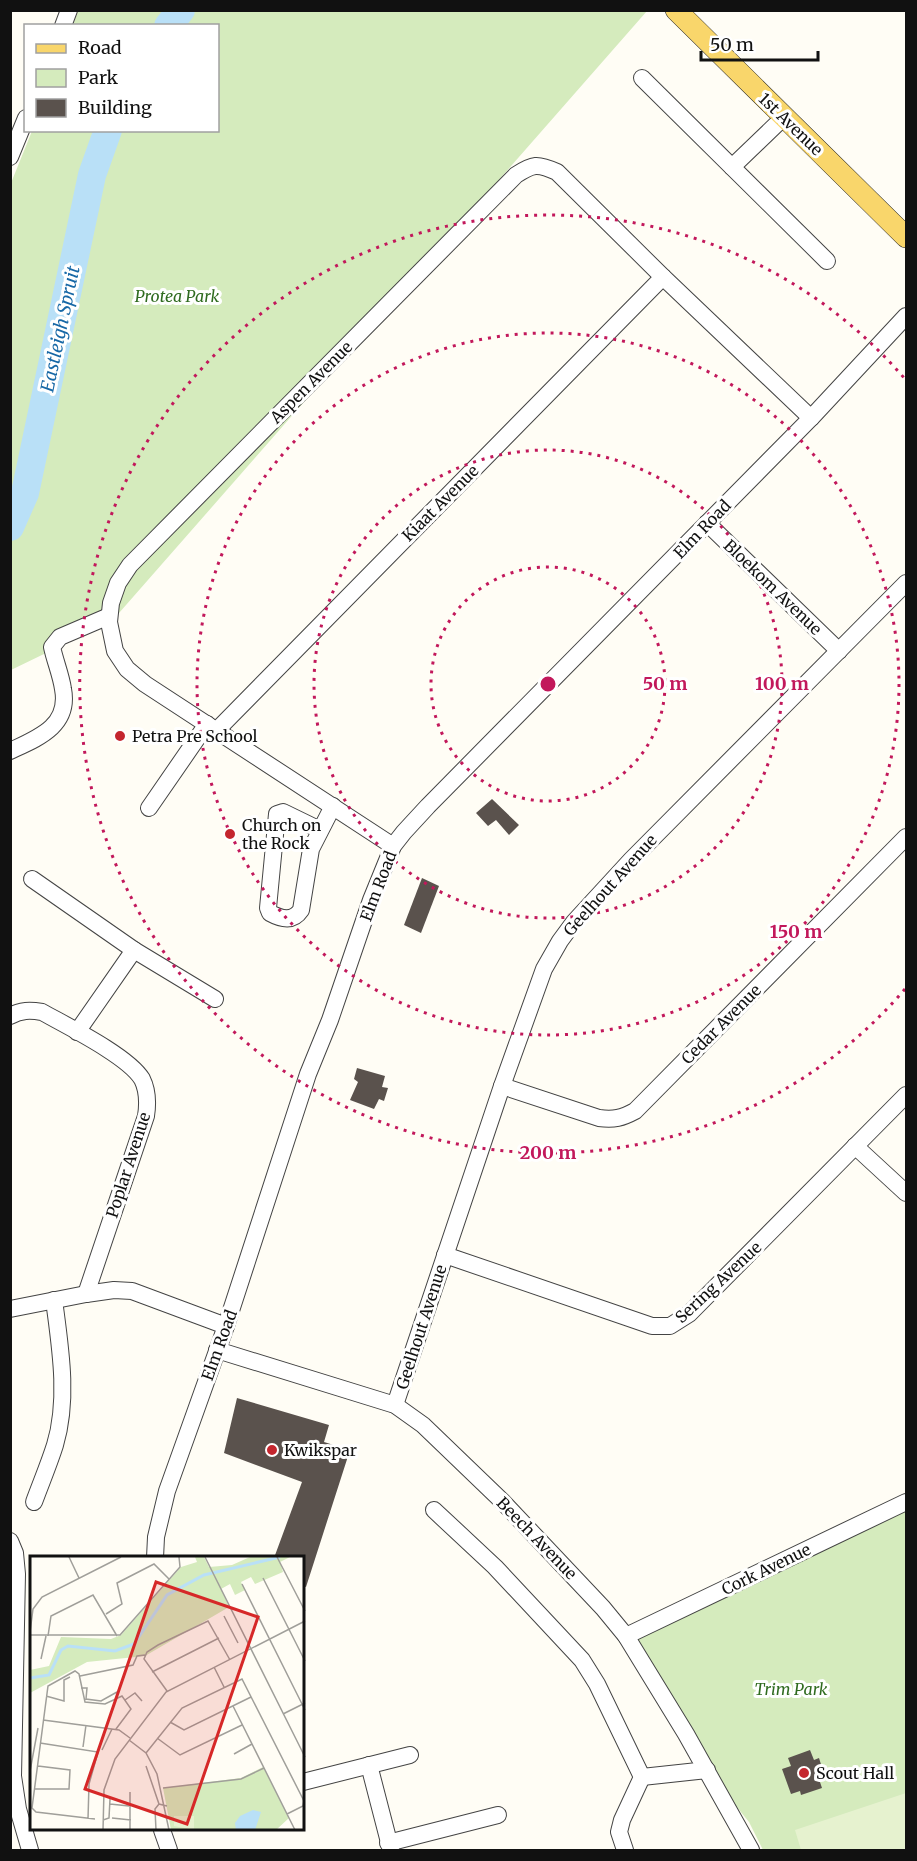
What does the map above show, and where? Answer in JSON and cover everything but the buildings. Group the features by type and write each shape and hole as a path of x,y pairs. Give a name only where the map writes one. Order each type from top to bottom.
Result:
{"main road":[{"name":"1st Avenue","path":"676,10 906,237"}],"street":[{"path":"642,78 827,261"},
{"path":"732,167 784,117"},
{"path":"10,157 24,123"},
{"name":"Aspen Avenue","path":"393,846 145,684 127,669 116,651 109,616 118,583 130,565 516,176 530,166 542,165 557,172 663,278 811,418"},
{"name":"Kiaat Avenue","path":"149,808 212,727 663,278"},
{"name":"Elm Road","path":"155,1556 156,1538 167,1491 218,1350 308,1074 330,1020 384,864 393,846 428,806 811,418 906,316"},
{"name":"Bloekom Avenue","path":"707,523 839,651"},
{"name":"Geelhout Avenue","path":"395,1405 502,1086 544,969 560,941 574,922 631,860 906,583"},
{"path":"10,751 45,733 56,724 62,714 65,703 63,688 52,647 60,637 109,616"},
{"path":"320,830 283,812 277,814 268,908 270,914 282,918 293,918 301,910 310,849 333,806"},
{"name":"Cedar Avenue","path":"502,1086 599,1118 612,1120 623,1118 635,1111 906,837"},
{"path":"32,879 134,950 215,999"},
{"path":"77,1032 134,950"},
{"name":"Poplar Avenue","path":"10,1016 29,1010 42,1012 121,1059 136,1071 146,1089 147,1116 86,1294"},
{"name":"Sering Avenue","path":"445,1255 652,1326 670,1326 689,1314 906,1095"},
{"path":"855,1146 906,1193"},
{"path":"10,1309 86,1294 114,1290 132,1291 226,1326"},
{"path":"34,1502 56,1443 61,1411 61,1375 54,1300"},
{"name":"Beech Avenue","path":"218,1350 395,1405 423,1425 502,1502 603,1608 626,1636 707,1770 752,1851"},
{"name":"Cork Avenue","path":"626,1636 906,1502"},
{"path":"434,1509 495,1567 582,1660 597,1684 642,1777"},
{"path":"10,1541 15,1553 17,1574 13,1776 18,1809 30,1851"},
{"path":"304,1782 410,1755"},
{"path":"369,1765 390,1847 498,1815"},
{"path":"642,1777 707,1770"},
{"path":"625,1851 619,1832 622,1820 642,1777"},
{"path":"162,1831 169,1851"}],"green space":[{"name":"Protea Park","path":"78,11 647,11 112,621 11,670 11,183 32,132 219,132 219,24 73,24"},
{"name":"Trim Park","path":"906,1501 906,1850 763,1850 749,1822 732,1801 627,1639"},
{"path":"906,1793 906,1850 801,1850 795,1830"}],"waterway":[{"name":"Eastleigh Spruit","path":"170,24 181,10"},
{"name":"Eastleigh Spruit","path":"10,527 25,493 92,175 107,132"}],"place":[{"name":"Petra Pre School","path":"120,736"},
{"name":"Church on the Rock","path":"230,834"},
{"name":"Kwikspar","path":"272,1450"},
{"name":"Scout Hall","path":"804,1773"}]}
